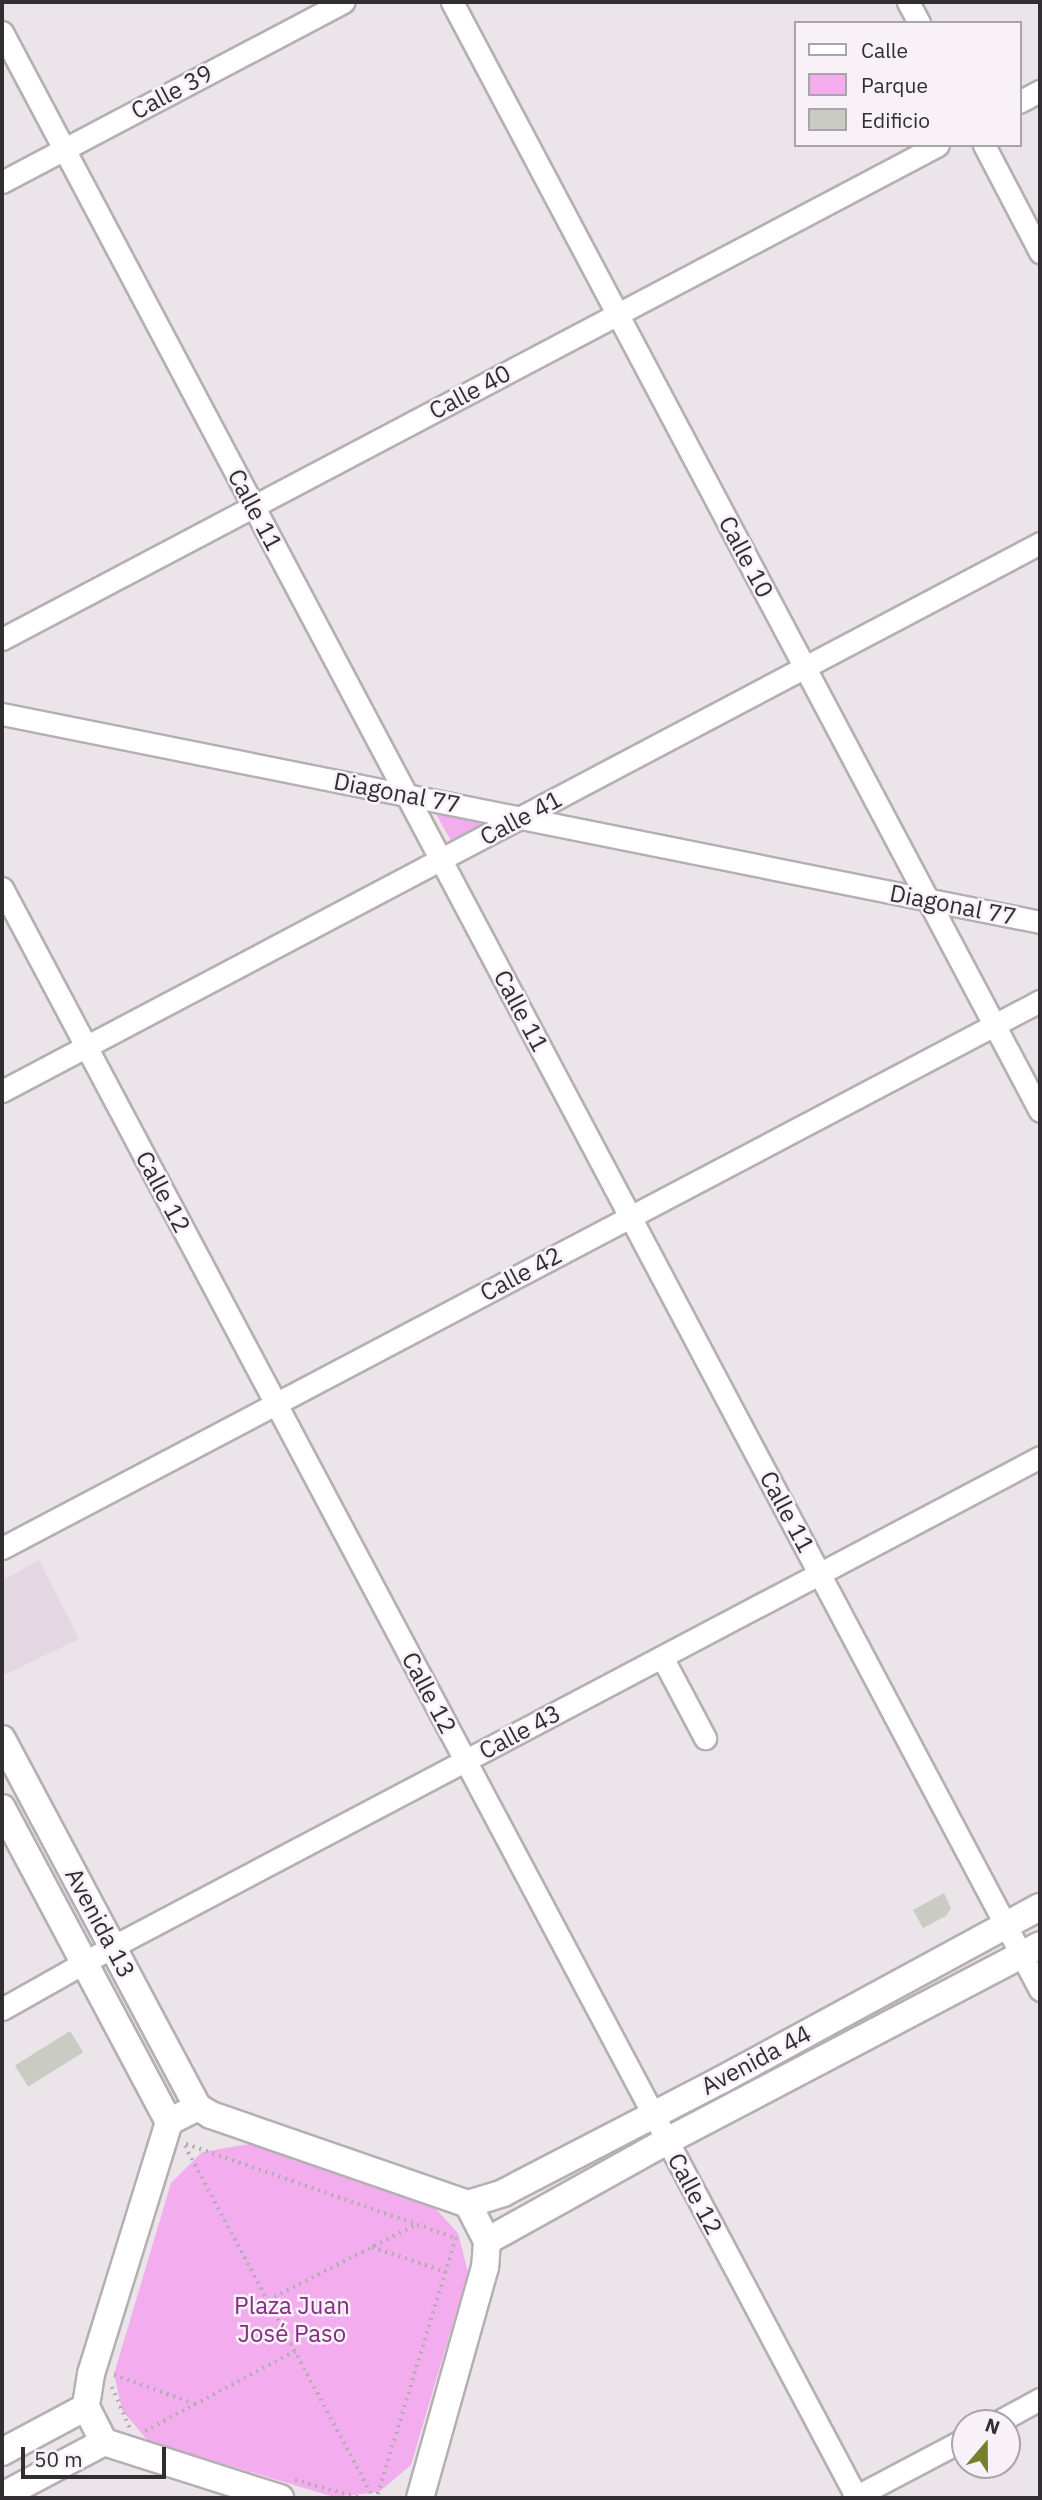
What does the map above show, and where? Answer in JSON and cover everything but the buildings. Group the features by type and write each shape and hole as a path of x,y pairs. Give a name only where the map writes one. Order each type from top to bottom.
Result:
{"main road":[{"name":"Avenida 13","path":"2,1739 198,2107"},
{"name":"Avenida 13","path":"2,1808 169,2122"},
{"name":"Avenida 44","path":"468,2204 503,2193 721,2080 1040,1907"},
{"name":"Avenida 44","path":"487,2241 667,2141 1031,1950"},
{"path":"104,2442 86,2407 91,2374 169,2122 198,2107 211,2115 468,2204 487,2241 485,2267 420,2498"},
{"path":"2,2452 86,2407"},
{"path":"2,2496 104,2442 287,2489"}],"street":[{"name":"Calle 39","path":"2,182 343,2"},
{"name":"Calle 10","path":"452,2 1040,1111"},
{"path":"908,2 918,21"},
{"name":"Calle 11","path":"2,32 1007,1925 1031,1950 1040,1990"},
{"path":"1021,101 1040,91"},
{"name":"Calle 40","path":"2,639 934,147"},
{"path":"985,147 1040,252"},
{"name":"Calle 41","path":"2,1091 1040,543"},
{"name":"Diagonal 77","path":"2,714 1040,922"},
{"name":"Calle 12","path":"2,888 856,2498"},
{"name":"Calle 42","path":"2,1548 1040,1001"},
{"name":"Calle 43","path":"2,2008 1040,1457"},
{"path":"662,1657 705,1738"},
{"path":"1021,2409 1040,2399"},
{"path":"856,2498 951,2447"}],"path":[{"path":"180,2157 184,2144"},
{"path":"184,2144 456,2238 376,2498"},
{"path":"184,2144 376,2498"},
{"path":"268,2300 417,2224"},
{"path":"372,2247 446,2273"},
{"path":"195,2404 106,2372 134,2436 195,2404 295,2351"},
{"path":"287,2489 361,2498"}],"shaded area":[{"path":"39,1560 79,1639 2,1676 2,1581"}],"green space":[{"path":"435,812 482,824 451,841"},
{"name":"Plaza Juan José Paso","path":"249,2144 425,2197 458,2233 468,2272 411,2465 379,2492 334,2497 148,2441 122,2410 114,2374 171,2183 202,2152"}]}
